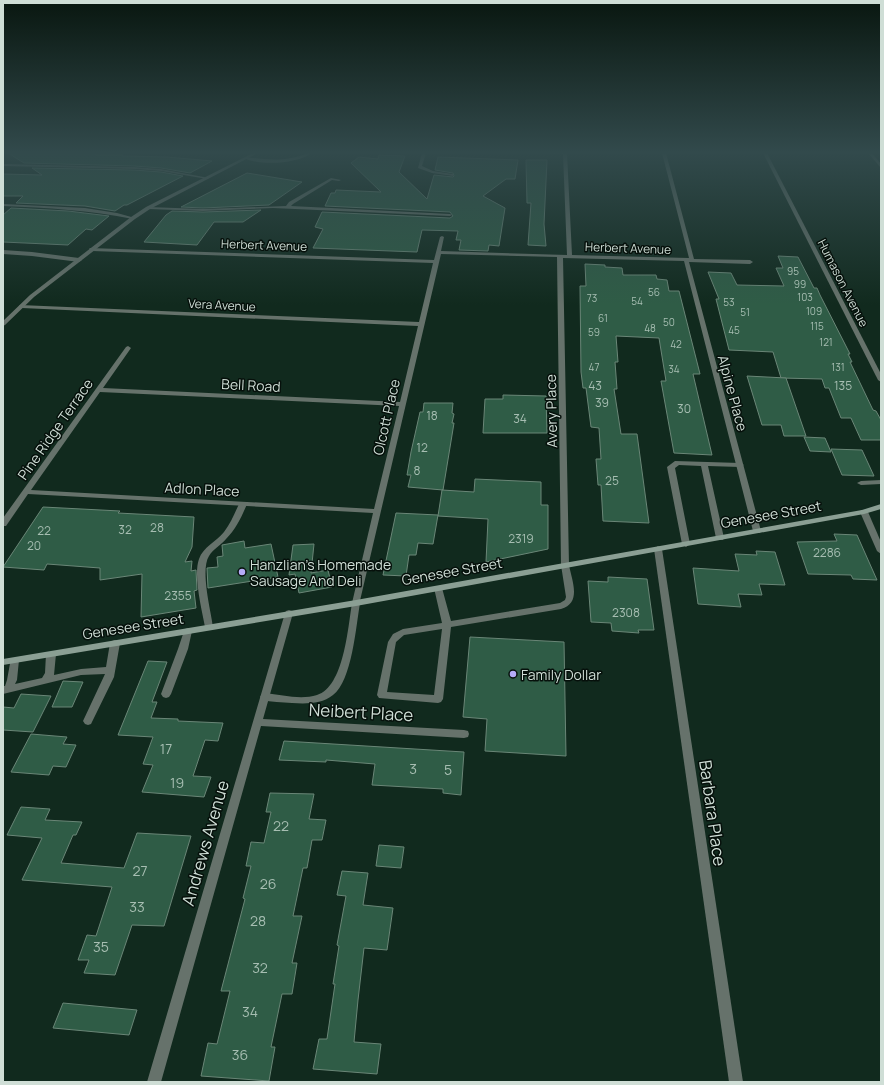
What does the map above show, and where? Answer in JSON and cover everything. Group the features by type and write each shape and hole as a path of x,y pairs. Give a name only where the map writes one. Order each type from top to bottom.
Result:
{"main road":[{"name":"Genesee Street","path":"3,662 438,588 720,538 864,512 881,506"}],"street":[{"path":"3,324 6,319 32,296 133,218 157,204"},
{"path":"287,208 290,204"},
{"path":"567,204 570,256"},
{"name":"Alpine Place","path":"676,204 757,531"},
{"name":"Humason Avenue","path":"791,204 881,380"},
{"path":"3,205 70,207 109,212 133,218"},
{"path":"148,208 203,210 287,208 450,215"},
{"name":"Olcott Place","path":"265,697 311,700 332,691 339,680 442,237"},
{"name":"Herbert Avenue","path":"92,249 436,262"},
{"path":"3,252 79,260"},
{"path":"438,252 560,256"},
{"name":"Herbert Avenue","path":"560,256 750,262"},
{"name":"Avery Place","path":"447,625 568,604 570,600 565,565 560,256"},
{"name":"Vera Avenue","path":"22,306 422,324"},
{"name":"Pine Ridge Terrace","path":"3,524 128,348"},
{"name":"Bell Road","path":"98,390 403,404"},
{"path":"686,544 671,467 678,463 740,465"},
{"path":"704,464 720,538"},
{"path":"861,483 881,482"},
{"name":"Adlon Place","path":"26,492 378,512"},
{"path":"209,627 204,598 201,563 204,555 224,537 233,526 244,504"},
{"path":"864,512 881,551"},
{"name":"Barbara Place","path":"658,549 736,1082"},
{"path":"438,588 447,625 438,699 382,696 392,642 396,636 400,633 447,625"},
{"name":"Andrews Avenue","path":"154,1082 289,613"},
{"path":"166,694 183,649 188,631"},
{"path":"88,721 110,677 115,643"},
{"path":"46,679 50,673 51,654"},
{"path":"6,689 12,680 14,660"},
{"path":"6,689 81,672 111,670"},
{"name":"Neibert Place","path":"257,722 464,734"}],"building":[{"path":"31,204 130,204 124,205 115,211 85,206"},
{"path":"188,204 271,204 269,205 203,208 181,207"},
{"path":"326,204 497,204 505,208 499,246 489,245 488,251 459,250 461,240 456,240 458,231 422,230 417,252 313,248 323,229 315,227 322,212 450,218 453,216 450,212 325,206"},
{"path":"531,204 545,204 544,224 546,246 528,245"},
{"path":"11,208 68,211 109,216 92,230 86,229 68,245 3,242 3,215"},
{"path":"261,210 243,222 214,222 197,245 144,242 166,215 172,211 203,212"},
{"path":"778,256 798,257 814,288 817,288 850,354 848,354 852,362 850,362 873,410 876,411 881,420 881,440 861,440 851,418 841,418 829,388 825,388 822,379 781,378 773,352 729,350 716,299 719,299 708,272 731,273 737,285 784,286 776,268 783,268"},
{"path":"585,264 622,268 623,275 656,275 657,279 667,280 669,291 679,291 700,374 693,374 712,455 674,453 661,381 666,381 659,338 616,336 618,362 615,362 617,389 614,389 621,434 637,434 649,523 603,521 601,485 598,485 596,459 601,459 599,428 591,427 586,388 583,388 581,372 580,286 586,286"},
{"path":"747,376 786,378 806,436 784,436 781,425 762,425"},
{"path":"503,395 546,396 547,433 483,433 485,399 503,399"},
{"path":"424,403 453,403 452,413 454,414 452,423 454,423 443,490 408,487 411,475 407,475 411,452 420,412 423,412"},
{"path":"804,437 825,438 831,452 810,451"},
{"path":"831,449 862,450 874,476 842,475"},
{"path":"475,479 541,482 541,505 548,505 548,549 486,562 488,519 438,516 442,490 474,492"},
{"path":"43,507 194,517 192,547 185,562 192,561 191,571 196,570 197,590 194,591 196,608 141,617 142,574 100,580 100,568 47,564 44,570 3,567"},
{"path":"396,513 438,515 433,544 418,543 416,555 409,555 406,576 383,575"},
{"path":"834,534 857,535 877,580 853,579 851,575 808,574 797,542 837,541"},
{"path":"244,541 245,548 271,544 278,577 208,588 207,568 218,567 217,557 223,556 222,545"},
{"path":"314,544 311,573 328,570 332,587 299,593 295,574 289,575 293,545"},
{"path":"756,551 775,552 785,585 759,584 762,595 738,594 741,607 698,604 693,568 739,571 735,554 757,555"},
{"path":"608,577 647,579 654,630 638,630 639,633 612,631 611,623 591,622 588,581 608,582"},
{"path":"470,637 564,642 566,756 485,751 487,719 463,717"},
{"path":"148,661 167,662 152,702 157,702 151,718 223,723 218,741 205,740 193,776 211,777 204,797 142,792 153,765 143,764 153,737 118,735"},
{"path":"63,681 83,682 72,707 52,707"},
{"path":"21,694 51,696 33,732 3,730 3,707 14,708"},
{"path":"31,734 67,737 63,744 76,745 66,767 53,766 49,775 11,772"},
{"path":"284,741 464,752 461,795 443,793 443,789 372,785 375,764 326,760 326,762 279,760"},
{"path":"270,793 314,794 309,819 326,820 322,840 312,840 307,868 303,868 293,916 302,916 292,963 297,963 292,994 282,994 271,1047 275,1047 269,1081 201,1076 208,1043 217,1044 230,991 221,991 245,899 243,898 251,866 246,866 251,842 264,843 271,812 266,812"},
{"path":"21,807 50,809 45,820 82,822 76,835 73,835 61,863 124,868 137,833 191,836 164,926 132,925 115,975 84,973 89,960 78,960 87,935 96,936 112,887 22,880 42,838 7,835"},
{"path":"379,845 404,847 401,868 376,866"},
{"path":"342,871 368,873 363,905 393,908 387,950 364,948 358,1000 354,1042 381,1044 377,1074 313,1069 319,1039 327,1039 335,984 333,984 339,946 337,945 346,896 337,895"},
{"path":"63,1003 137,1010 129,1035 53,1028"}],"place":[{"name":"Hanzlian's Homemade Sausage And Deli","path":"242,572"},
{"name":"Family Dollar","path":"513,674"}]}
